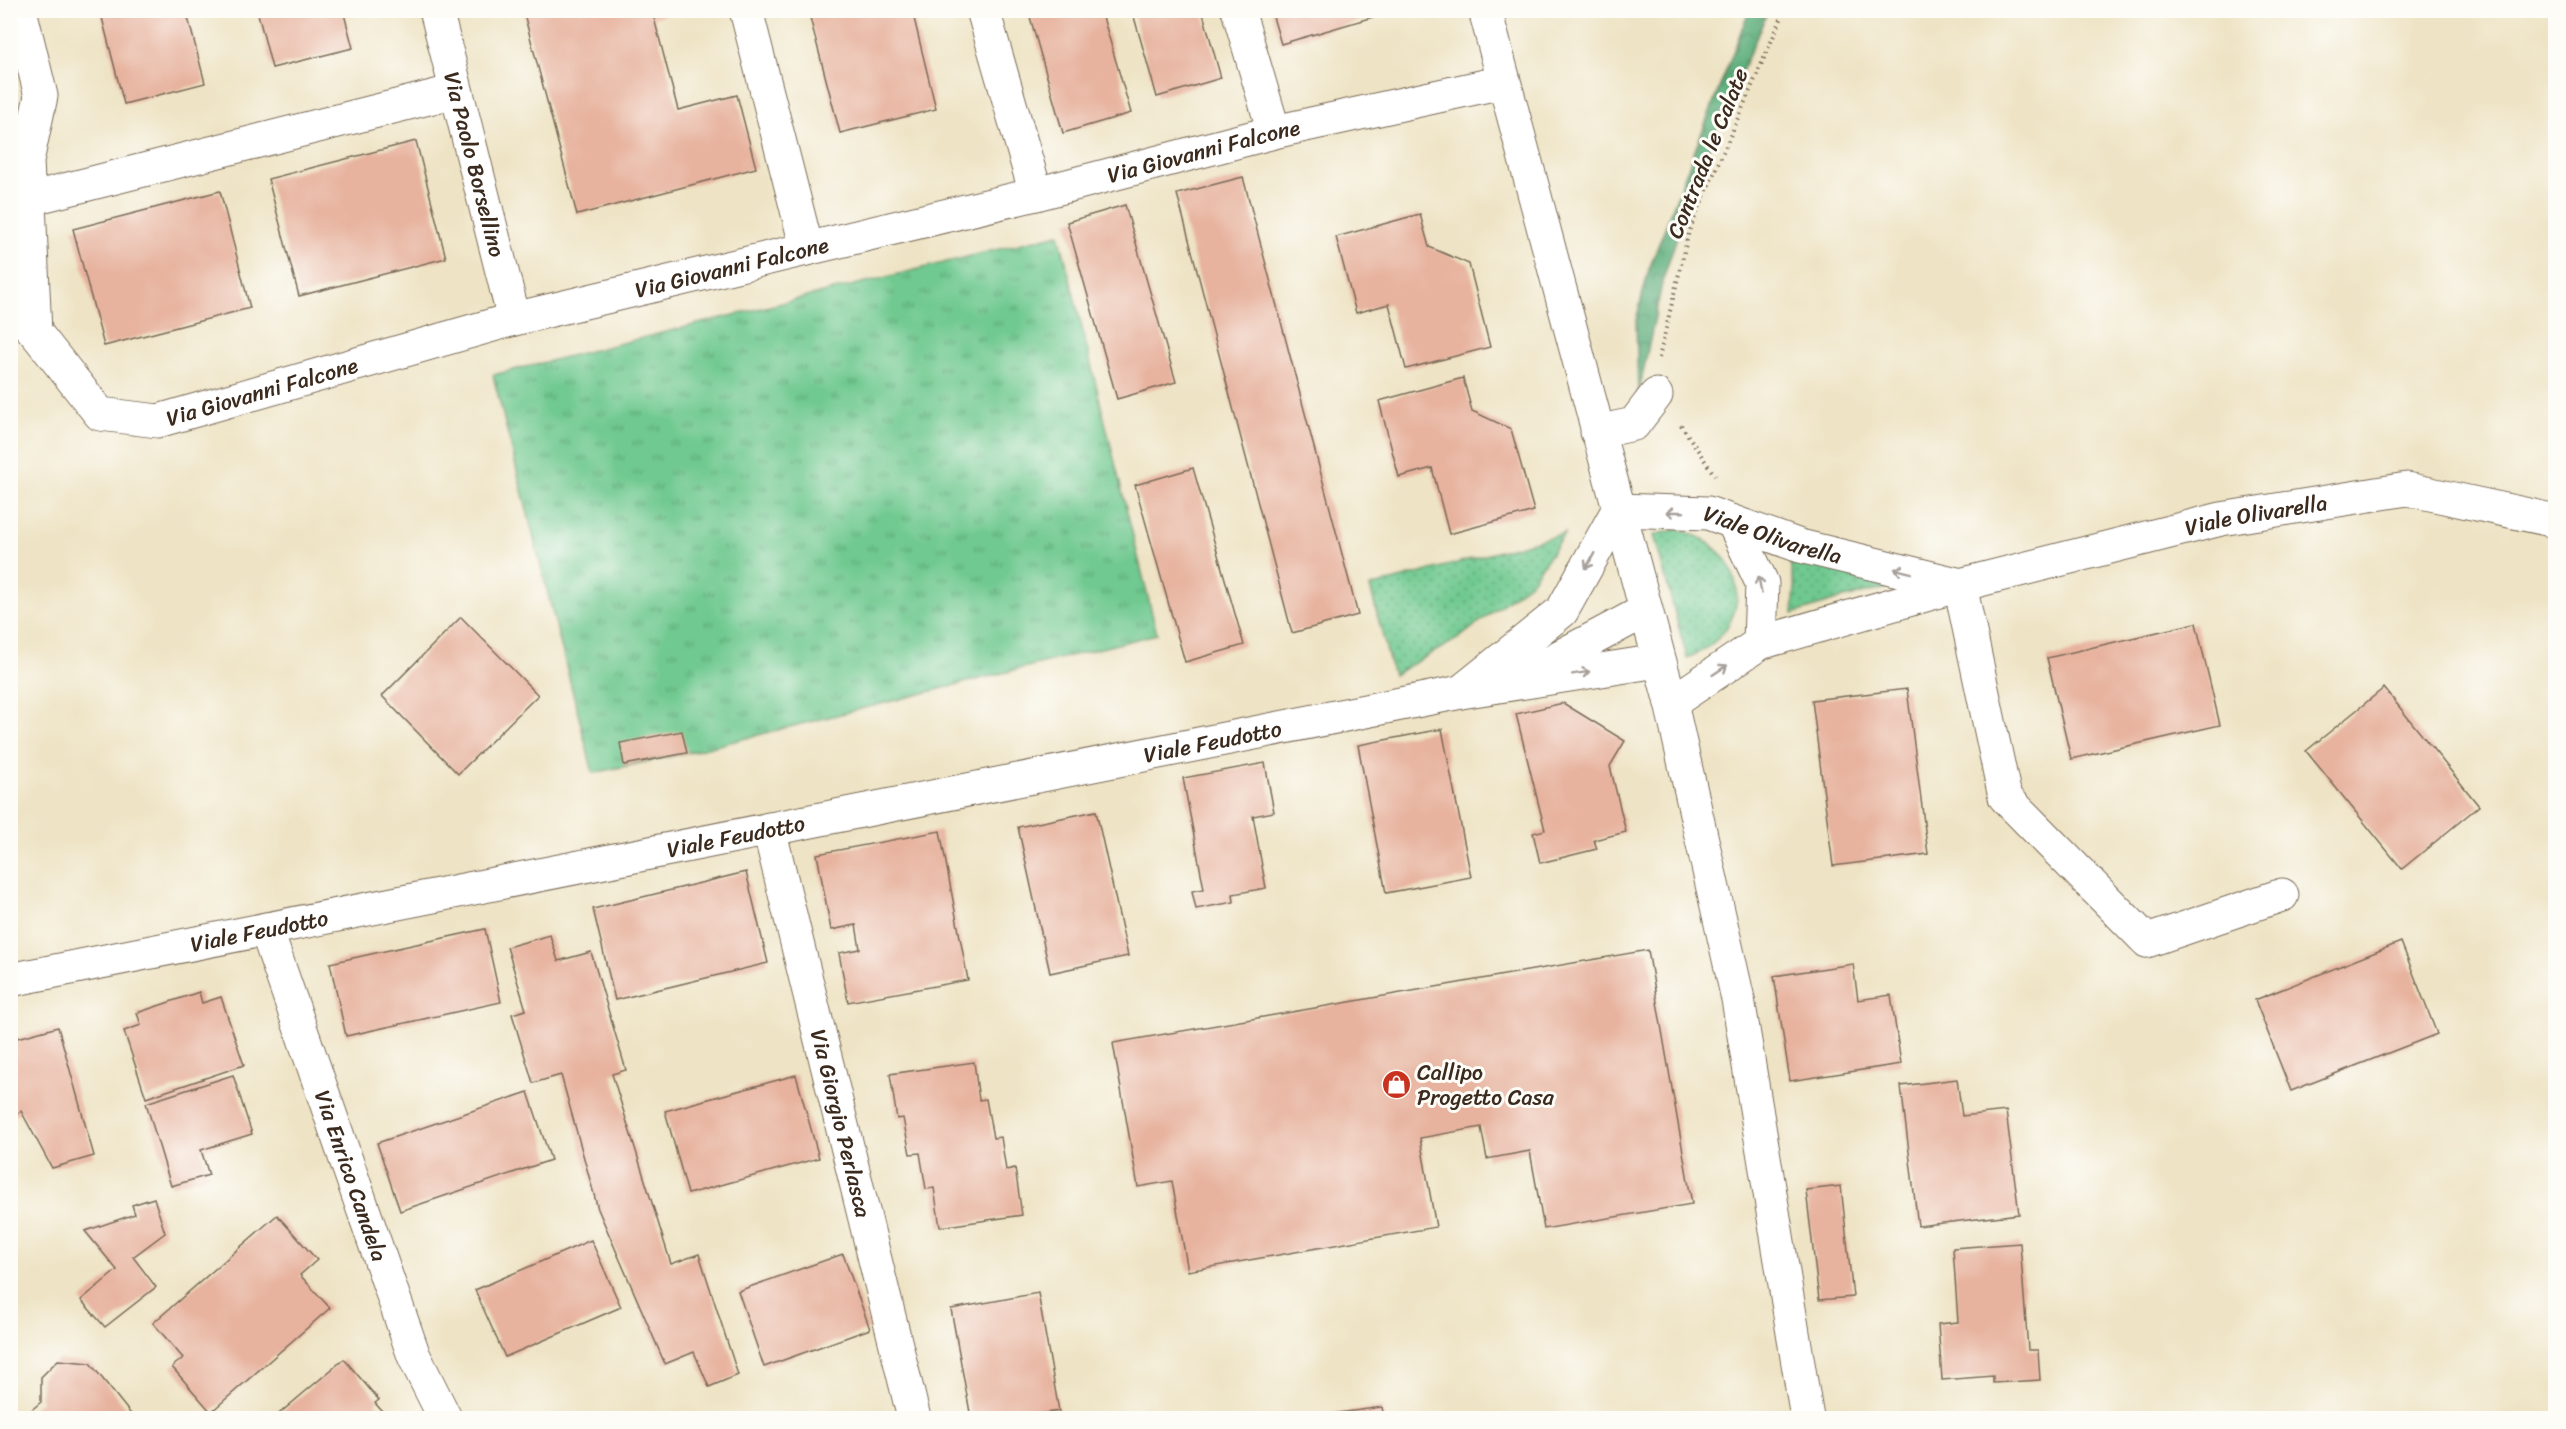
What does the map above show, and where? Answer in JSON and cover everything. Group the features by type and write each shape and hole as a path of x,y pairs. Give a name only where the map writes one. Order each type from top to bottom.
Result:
{"street":[{"path":"20,10 41,96 27,160 35,332"},
{"name":"Via Paolo Borsellino","path":"436,10 514,319"},
{"path":"746,10 807,249"},
{"path":"983,10 1036,194"},
{"path":"1239,10 1274,132"},
{"path":"1485,10 1671,703 1738,999 1807,1419"},
{"name":"Via Giovanni Falcone","path":"10,305 35,332 100,414 158,421 514,319 1036,194 1274,132 1503,82"},
{"path":"29,199 456,92"},
{"path":"1597,432 1634,424 1656,395"},
{"name":"Viale Olivarella","path":"1671,703 1760,643 1960,585 2221,519 2408,489 2556,521"},
{"path":"1461,692 1562,611 1618,510"},
{"name":"Viale Olivarella","path":"1618,510 1708,513 1800,546 1960,585"},
{"path":"1733,522 1762,583 1760,643"},
{"path":"1960,585 2005,797 2147,941 2282,895"},
{"path":"1506,686 1645,611"},
{"name":"Viale Feudotto","path":"10,980 1461,692 1659,661"},
{"name":"Via Giorgio Perlasca","path":"769,830 914,1419"},
{"name":"Via Enrico Candela","path":"266,929 414,1356 445,1419"}],"path":[{"name":"Contrada le Calate","path":"1656,395 1658,364 1689,231 1785,10"},
{"path":"1656,395 1678,419 1721,484"}],"green space":[{"path":"1749,11 1768,11 1700,168 1663,279 1638,396 1636,320 1649,269"},
{"path":"1059,234 1157,634 687,753 593,773 493,375"},
{"path":"1677,529 1702,539 1720,553 1732,571 1737,590 1735,609 1726,628 1710,645 1687,658 1654,535"},
{"path":"1565,533 1531,582 1459,638 1393,675 1370,587"},
{"path":"1789,560 1908,583 1840,599 1793,614 1795,587"}],"building":[{"path":"100,10 186,10 205,83 124,104"},
{"path":"257,10 343,10 353,48 272,68"},
{"path":"523,10 679,10 654,18 678,110 737,95 756,168 577,215"},
{"path":"808,10 912,10 936,109 840,133"},
{"path":"1028,10 1101,10 1131,113 1063,133"},
{"path":"1132,10 1202,10 1221,78 1157,97"},
{"path":"1271,10 1390,10 1390,12 1281,44"},
{"path":"416,141 446,258 299,296 268,179"},
{"path":"1243,177 1358,615 1292,633 1177,194"},
{"path":"220,191 250,308 104,346 73,229"},
{"path":"1125,205 1176,382 1117,399 1067,222"},
{"path":"1420,214 1429,247 1469,264 1490,347 1406,369 1389,304 1356,313 1336,237"},
{"path":"1463,378 1472,411 1511,429 1534,511 1449,534 1432,468 1399,477 1379,401"},
{"path":"1193,468 1244,645 1185,662 1135,485"},
{"path":"461,617 538,695 458,774 382,696"},
{"path":"2196,623 2220,725 2071,759 2047,658"},
{"path":"2384,688 2479,806 2402,869 2306,751"},
{"path":"1907,689 1928,854 1833,866 1812,700"},
{"path":"1563,703 1625,741 1610,766 1626,832 1594,840 1597,849 1540,863 1533,833 1545,830 1516,714"},
{"path":"1442,729 1471,877 1386,893 1358,745"},
{"path":"682,731 687,753 624,765 620,743"},
{"path":"1265,763 1274,812 1253,816 1266,888 1233,894 1234,902 1196,909 1192,891 1204,889 1183,778"},
{"path":"1096,811 1128,956 1050,973 1018,827"},
{"path":"940,831 968,980 848,1002 839,953 860,949 856,925 831,930 817,854"},
{"path":"746,872 768,963 615,1000 593,909"},
{"path":"485,929 501,1002 346,1036 330,963"},
{"path":"550,935 558,961 591,952 626,1070 612,1074 671,1264 699,1254 738,1375 709,1387 694,1352 665,1364 598,1209 561,1075 533,1083 512,1014 526,1010 507,947"},
{"path":"2401,942 2437,1034 2291,1091 2255,1000"},
{"name":"Callipo Progetto Casa","path":"1648,950 1692,1204 1544,1229 1530,1151 1487,1159 1481,1127 1420,1138 1436,1227 1188,1271 1172,1181 1138,1187 1113,1043"},
{"path":"1853,964 1858,1000 1891,995 1901,1064 1790,1081 1774,976"},
{"path":"199,992 202,1003 221,997 244,1065 146,1098 124,1031 141,1025 137,1013"},
{"path":"58,1027 94,1156 52,1168 21,1111 10,1119 10,1040"},
{"path":"974,1062 979,1100 986,1099 993,1138 1001,1137 1006,1170 1015,1168 1022,1215 940,1227 934,1188 926,1189 920,1153 910,1154 903,1118 897,1119 890,1074"},
{"path":"233,1075 252,1134 201,1150 209,1175 171,1186 146,1103"},
{"path":"796,1075 819,1158 688,1194 665,1111"},
{"path":"1957,1079 1962,1116 2006,1111 2019,1214 1918,1226 1901,1086"},
{"path":"528,1092 551,1160 400,1211 377,1143"},
{"path":"1841,1186 1853,1297 1819,1300 1806,1190"},
{"path":"154,1198 165,1233 133,1257 156,1287 105,1327 81,1300 117,1270 85,1231 135,1214 132,1205"},
{"path":"277,1215 317,1260 300,1275 330,1308 211,1412 172,1367 183,1358 153,1323"},
{"path":"591,1240 621,1307 505,1357 475,1290"},
{"path":"2020,1243 2028,1350 2038,1350 2040,1380 1993,1383 1993,1376 1942,1380 1938,1324 1958,1322 1953,1248"},
{"path":"843,1254 870,1329 764,1367 738,1291"},
{"path":"1038,1293 1059,1411 1013,1418 971,1418 951,1309"},
{"path":"344,1359 379,1400 375,1403 388,1418 274,1418"},
{"path":"58,1360 90,1363 134,1418 22,1418 41,1402 41,1377"},
{"path":"1382,1407 1384,1418 1309,1417"}],"place":[{"name":"Callipo Progetto Casa","path":"1396,1085"}]}
